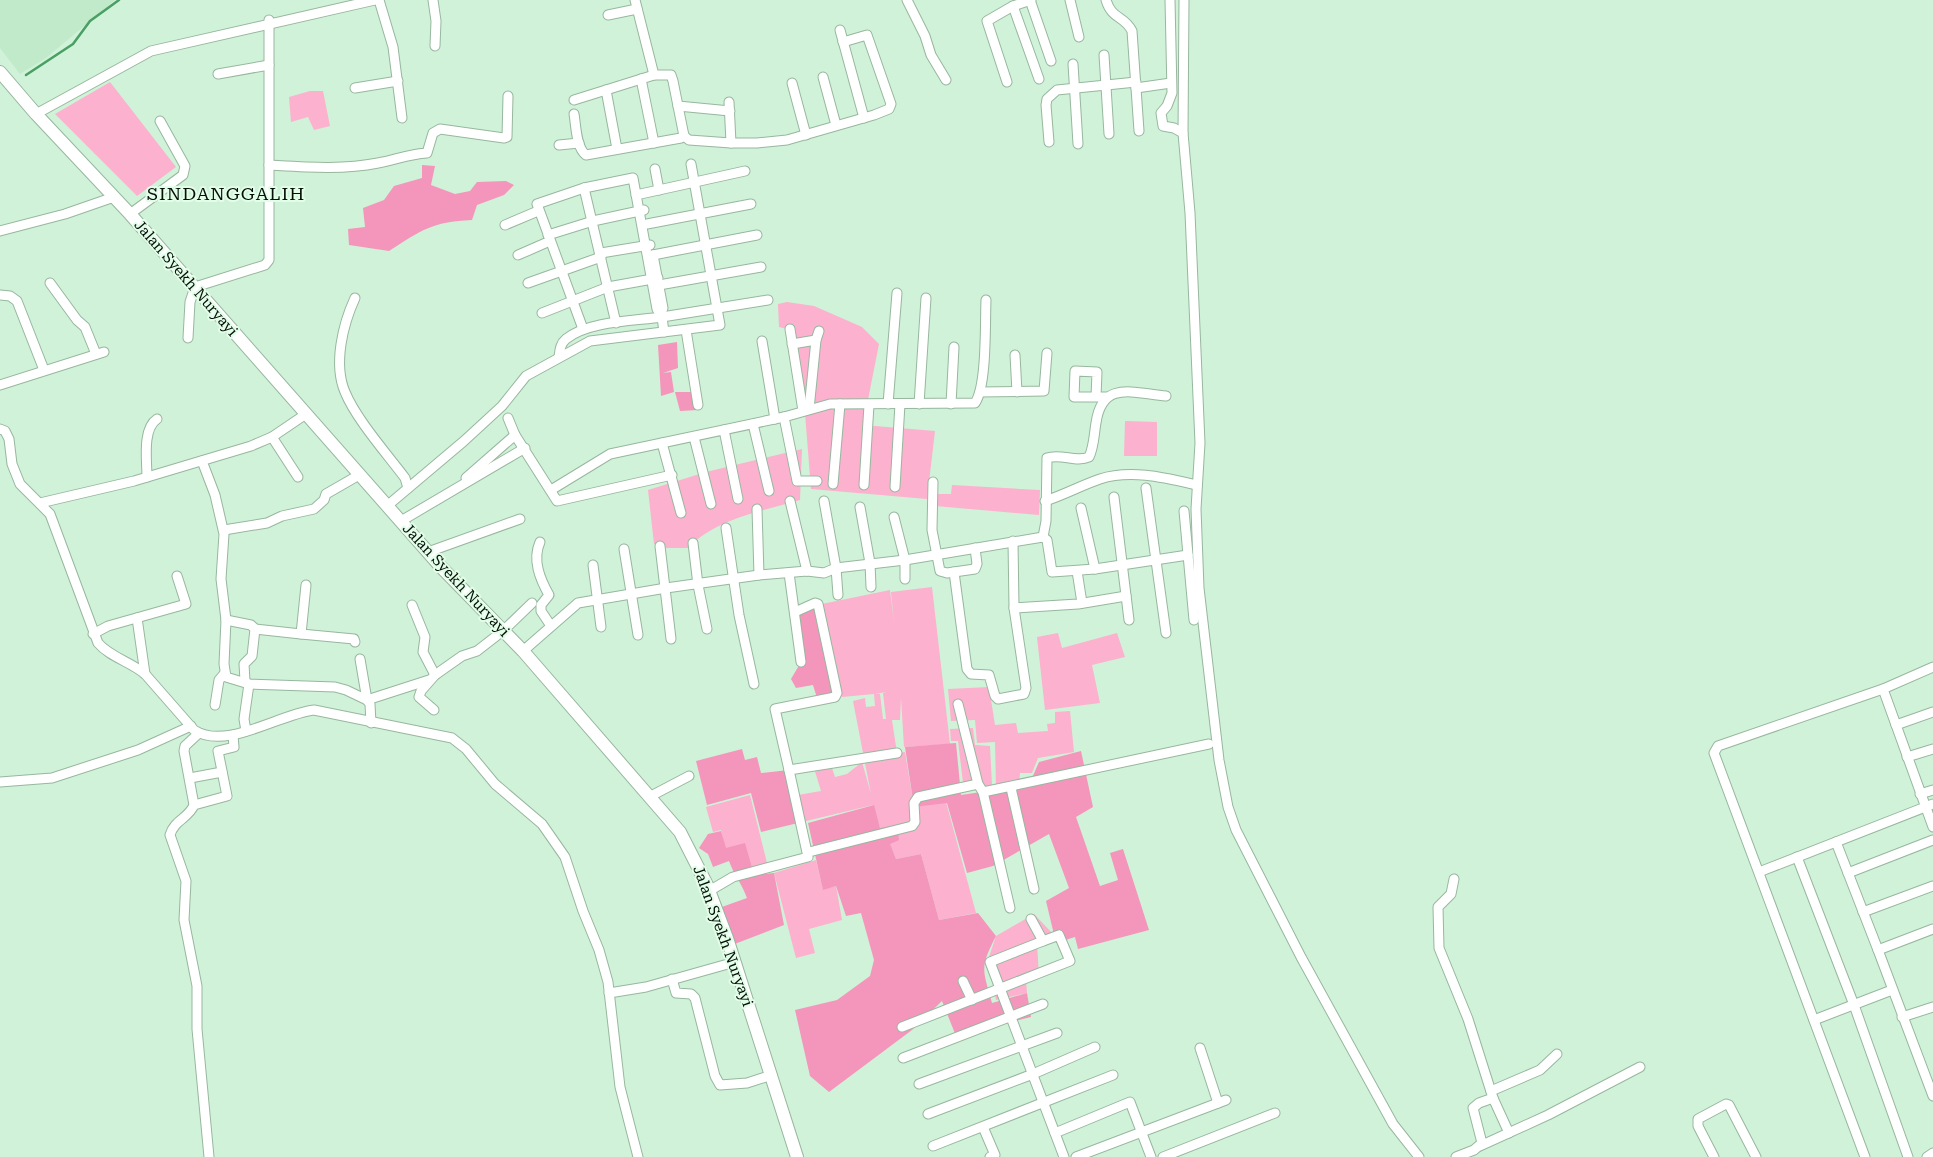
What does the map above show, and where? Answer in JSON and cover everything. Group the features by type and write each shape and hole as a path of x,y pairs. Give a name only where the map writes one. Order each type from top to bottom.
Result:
{"main road":[{"name":"Jalan Syekh Nuryayi","path":"0,72 36,114 130,214 428,552 523,651 680,832 694,855 735,962 797,1157"}],"street":[{"path":"36,114 150,51 269,22 375,0"},
{"path":"379,0 393,47 402,118"},
{"path":"433,0 436,21 435,46"},
{"path":"907,0 925,36 931,55 946,80"},
{"path":"1007,82 987,24 991,17 1013,6 1030,0 1051,61"},
{"path":"1070,0 1079,36"},
{"path":"1106,0 1111,13 1129,24 1132,31 1139,131"},
{"path":"1170,0 1172,93 1166,106 1160,113 1160,122 1162,126 1183,133"},
{"path":"1184,0 1183,133 1192,236 1200,443 1197,485 1199,588 1219,760 1228,807 1236,830 1302,957 1393,1124 1419,1157"},
{"path":"608,15 636,4 654,75"},
{"path":"1013,6 1039,79"},
{"path":"188,338 190,302 195,287 265,265 269,260 269,22"},
{"path":"840,30 864,118"},
{"path":"574,100 654,75 671,75 684,135 690,140 757,143 787,140 864,118 887,110 891,104 867,35 843,42"},
{"path":"1104,55 1109,134"},
{"path":"1073,64 1078,144"},
{"path":"218,74 269,65"},
{"path":"823,76 836,126"},
{"path":"641,79 654,143"},
{"path":"355,88 398,82"},
{"path":"792,83 806,135"},
{"path":"1049,142 1047,99 1056,90 1074,87 1171,83"},
{"path":"606,90 617,149"},
{"path":"269,165 319,168 377,164 401,156 427,153 433,134 440,129 504,138 507,137 508,96"},
{"path":"678,106 729,107 731,143"},
{"path":"574,114 579,143 582,152 586,155 681,138 684,135"},
{"path":"130,214 183,175 185,171 185,166 160,121"},
{"path":"559,145 579,143"},
{"path":"387,506 464,442 502,406 519,382 559,357 590,341 720,325 691,164"},
{"path":"655,169 659,190"},
{"path":"639,194 695,183 745,170"},
{"path":"583,329 536,204 584,188 632,178 639,194 656,281"},
{"path":"584,188 616,323"},
{"path":"0,231 65,214 114,197"},
{"path":"647,224 751,204"},
{"path":"505,225 538,210"},
{"path":"518,255 549,238 593,220 642,211"},
{"path":"642,211 647,224 648,245 653,255 657,309 661,315 664,332"},
{"path":"653,255 757,235"},
{"path":"528,283 601,255 648,245"},
{"path":"542,313 572,300 608,288 656,281 712,277 761,267"},
{"path":"0,385 100,353 86,327 77,320 50,283"},
{"path":"888,404 897,293"},
{"path":"0,296 10,296 17,301 44,370"},
{"path":"355,298 342,342 340,363 345,392 359,416 405,478 408,488"},
{"path":"919,404 926,298"},
{"path":"559,357 561,346 565,340 583,329 661,315 718,309 768,300"},
{"path":"550,490 610,454 780,418 806,410 840,404 975,403 980,392 984,354 986,300"},
{"path":"790,329 806,410"},
{"path":"686,330 698,405"},
{"path":"792,344 818,335 806,410"},
{"path":"762,341 797,481 817,481"},
{"path":"951,404 954,346"},
{"path":"980,392 1044,391 1047,353"},
{"path":"1015,355 1017,392"},
{"path":"1043,537 1046,521 1047,458 1058,456 1084,459 1089,457 1098,413 1102,401 1107,397 1117,392 1166,396"},
{"path":"1096,397 1107,397"},
{"path":"833,484 840,404"},
{"path":"895,487 900,404"},
{"path":"864,485 869,405"},
{"path":"45,502 147,477 252,446 272,437 306,414"},
{"path":"508,418 515,435 557,501 672,475"},
{"path":"147,477 148,432 150,424 157,419"},
{"path":"753,424 769,491"},
{"path":"0,429 5,432 9,439 15,475 25,491 45,502 93,634 102,648 145,674 198,733 232,735 291,715 314,710 371,719 452,738 466,749 495,784 542,824 565,857 583,911 599,950 612,992 620,1087 638,1157"},
{"path":"724,430 738,499"},
{"path":"449,493 515,435"},
{"path":"694,436 711,504"},
{"path":"272,437 298,477"},
{"path":"662,443 681,513"},
{"path":"401,522 525,448"},
{"path":"202,461 215,495 224,530 220,579 226,620 225,673 230,680 334,687 346,690 367,700 432,678 462,656 477,651 504,630 532,603"},
{"path":"1046,501 1100,479 1121,475 1139,474 1197,485"},
{"path":"224,530 267,523 282,516 314,509 324,500 326,494 359,475"},
{"path":"934,482 931,515 936,555 941,572 976,568 975,548"},
{"path":"1146,488 1166,633"},
{"path":"1114,497 1129,620"},
{"path":"790,501 807,571"},
{"path":"824,501 836,568 838,596"},
{"path":"860,507 870,564 871,587"},
{"path":"1081,508 1094,569"},
{"path":"757,509 759,575"},
{"path":"1184,511 1194,620"},
{"path":"894,517 905,560 905,579"},
{"path":"428,552 520,519"},
{"path":"726,528 754,684"},
{"path":"523,651 574,604 666,588 759,575 807,571 824,573 836,568 905,560 1043,537"},
{"path":"1043,537 1047,540 1052,572 1122,566 1188,556"},
{"path":"954,572 966,669 971,674 989,675 998,699 1019,697 1026,693 1014,608 1013,541"},
{"path":"540,542 536,551 537,561 540,577 548,593 541,605 541,611 551,626"},
{"path":"693,543 698,585 707,630"},
{"path":"660,546 671,639"},
{"path":"624,549 638,635"},
{"path":"593,565 601,627"},
{"path":"1077,571 1082,603"},
{"path":"789,573 800,662"},
{"path":"93,634 108,626 186,604 177,576"},
{"path":"300,634 306,585"},
{"path":"1014,608 1082,603 1126,596"},
{"path":"709,891 732,877 808,857 809,852 775,709 835,697 837,693 818,604 815,603 795,612"},
{"path":"412,605 425,637 423,651 432,678"},
{"path":"137,618 145,674"},
{"path":"226,620 250,625 255,629 352,638 355,642"},
{"path":"246,731 244,719 247,682 244,664 252,656 255,629"},
{"path":"360,659 367,700 370,704 371,719"},
{"path":"1865,1157 1715,759 1716,748 1883,689 1933,667"},
{"path":"215,705 219,680 225,673"},
{"path":"432,678 419,697 434,710"},
{"path":"1883,689 1920,794 1929,806 1933,827"},
{"path":"958,704 978,784 984,792 1010,908"},
{"path":"1896,725 1933,712"},
{"path":"0,782 52,778 138,750 191,726"},
{"path":"198,733 184,747 194,805 191,813 180,819 170,834 186,881 184,920 197,986 198,1029 209,1157"},
{"path":"194,805 226,797 218,751 234,747 232,735"},
{"path":"984,792 1011,788 1209,744"},
{"path":"1907,758 1933,749"},
{"path":"789,770 897,754"},
{"path":"190,778 222,772"},
{"path":"650,797 689,776"},
{"path":"809,852 912,826 915,822 914,803 918,797 978,784"},
{"path":"1011,788 1034,889"},
{"path":"1920,794 1933,790"},
{"path":"1758,872 1929,806"},
{"path":"1848,872 1933,840"},
{"path":"1836,842 1933,1096"},
{"path":"1797,857 1854,1005 1908,1157"},
{"path":"1454,879 1451,894 1438,907 1439,948 1468,1019 1492,1095 1509,1133"},
{"path":"1863,912 1933,886"},
{"path":"1031,919 1042,941"},
{"path":"1878,950 1933,929"},
{"path":"902,1027 1000,989 1070,960 1059,935 990,962 1000,989 1022,1046 1032,1074 1064,1157"},
{"path":"612,992 646,987 735,962"},
{"path":"672,979 676,993 691,994 695,998 720,1085 747,1083 772,1075"},
{"path":"963,981 972,1000"},
{"path":"1814,1020 1892,990"},
{"path":"903,1058 1043,1004"},
{"path":"1902,1017 1933,1007"},
{"path":"919,1084 1057,1033"},
{"path":"928,1114 1032,1074 1095,1046"},
{"path":"1076,1157 1222,1101 1200,1048"},
{"path":"1480,1146 1483,1139 1473,1108 1475,1105 1540,1070 1557,1054"},
{"path":"1456,1157 1548,1115 1640,1067"},
{"path":"933,1146 1114,1075"},
{"path":"1055,1133 1130,1102 1150,1157"},
{"path":"1714,1157 1697,1121 1699,1118 1726,1104 1729,1105 1756,1157"},
{"path":"1163,1157 1275,1113"},
{"path":"983,1127 995,1155 990,1157"},
{"path":"1928,1157 1933,1153"}],"shaded area":[{"path":"0,0 115,0 46,58 20,74 0,48"},
{"path":"110,82 176,167 137,196 55,114"},
{"path":"310,91 323,91 330,126 314,130 308,117 291,122 289,97"},
{"path":"422,165 435,166 431,185 455,194 470,191 477,182 506,181 514,185 504,195 477,205 472,220 436,225 389,251 349,245 348,229 365,227 363,208 384,200 394,186 422,178"},
{"path":"787,302 814,306 862,327 879,344 863,425 935,431 927,499 811,489 803,388 787,329 779,327 778,304"},
{"path":"677,342 678,368 663,373 671,372 674,392 661,396 658,345"},
{"path":"675,392 694,392 698,410 680,411"},
{"path":"1125,421 1157,422 1157,456 1124,456"},
{"path":"802,449 800,500 755,512 726,523 699,538 688,548 666,548 663,543 654,544 648,490 706,472"},
{"path":"952,485 1040,490 1039,515 935,506 937,494 951,494"},
{"path":"932,587 950,744 904,747 901,698 900,720 892,720 897,753 905,752 914,807 946,802 976,913 939,920 921,854 896,859 889,843 897,826 880,828 873,805 802,822 798,795 821,791 814,768 831,765 835,777 847,774 862,762 871,794 853,701 865,698 866,707 875,706 874,694 842,697 822,604 890,590 894,623 891,592","holes":["886,692 883,693 886,719 883,719 880,694 875,694"]},
{"path":"816,605 835,695 817,698 813,685 796,688 791,679 801,662 797,614"},
{"path":"1058,633 1062,648 1117,633 1125,657 1092,665 1100,703 1045,710 1037,637"},
{"path":"989,687 995,725 1016,723 1018,733 1048,731 1047,724 1055,723 1055,712 1070,711 1074,752 1038,758 1032,773 1020,773 1019,785 996,787 995,742 977,743 975,720 951,721 948,689"},
{"path":"973,728 975,745 990,746 992,786 964,791 958,741 951,741 950,729"},
{"path":"956,743 961,795 1029,785 1039,762 1081,751 1093,807 1076,817 1100,886 1118,880 1110,853 1123,849 1149,930 1078,949 1075,937 1056,943 1046,901 1069,888 1049,834 993,866 967,873 947,803 914,807 905,747"},
{"path":"742,749 745,760 757,757 761,773 789,770 802,822 761,832 751,793 707,805 696,761"},
{"path":"750,795 769,871 754,875 725,848 721,830 713,832 706,807"},
{"path":"874,805 880,828 897,825 899,840 890,844 896,859 921,854 939,920 978,913 996,936 987,956 984,969 992,1003 1027,993 1031,1017 956,1036 942,1001 912,1030 829,1092 810,1076 795,1010 837,1000 870,976 874,960 861,913 846,916 836,886 823,890 808,823"},
{"path":"721,831 726,848 745,843 754,875 774,873 784,925 732,945 719,908 747,898 729,861 713,867 708,854 699,848 708,834"},
{"path":"816,860 823,889 836,886 842,920 809,929 815,953 796,958 774,873"},
{"path":"1034,914 1053,934 1037,942 1039,977 1026,980 1027,993 996,1000 988,960 996,936"}],"waterway":[{"path":"26,75 73,44 90,21 119,0"}],"district":[{"name":"SINDANGGALIH","path":"226,193"}]}
